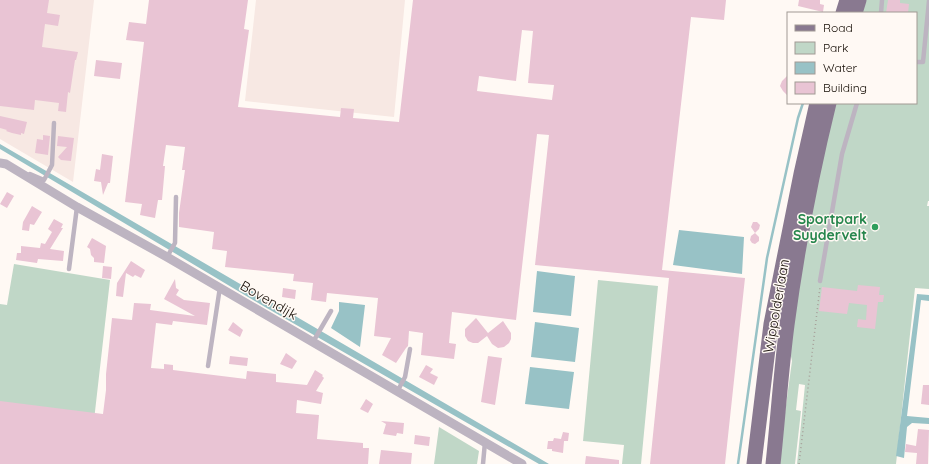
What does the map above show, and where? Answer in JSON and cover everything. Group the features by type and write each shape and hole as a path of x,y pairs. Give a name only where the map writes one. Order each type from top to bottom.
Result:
{"main road":[{"path":"843,12 847,0"},
{"path":"855,12 860,0"},
{"name":"Wippolderlaan","path":"754,464 771,324 817,104"},
{"name":"Wippolderlaan","path":"773,464 787,325 802,228 829,104"}],"street":[{"name":"Bovendijk","path":"3,164 77,207 168,255 220,287 398,389 522,464"}],"lane":[{"path":"881,12 882,0"},
{"path":"917,62 923,62 929,2"},
{"path":"820,281 842,154 857,104"},
{"path":"3,164 44,180 52,165 54,123"},
{"path":"168,255 175,243 176,197"},
{"path":"69,269 77,207"},
{"path":"208,366 220,287"},
{"path":"314,340 331,311"},
{"path":"398,389 405,377 410,349"},
{"path":"483,464 485,442"}],"path":[{"path":"799,464 820,281"}],"shaded area":[{"path":"0,0 94,0 73,182 0,139"},
{"path":"256,0 405,0 394,117 245,101"}],"green space":[{"name":"Sportpark Suydervelt","path":"866,0 929,0 929,201 927,206 929,206 929,289 915,288 896,464 797,464 805,385 799,384 796,410 801,411 795,464 778,464 792,361 790,352 800,270 834,104 917,104 917,12 862,12"},
{"path":"14,264 110,280 89,464 0,464 0,304 7,305"},
{"path":"598,280 658,286 641,464 622,464 624,445 583,441"},
{"path":"439,427 479,451 477,464 434,464"}],"water":[{"path":"0,144 549,464 539,464 265,307 0,149"},
{"path":"679,230 744,237 742,274 673,265"},
{"path":"537,271 575,276 571,316 533,312"},
{"path":"917,294 929,295 929,301 921,300 907,416 929,418 929,424 912,423 907,427 904,458 896,456"},
{"path":"339,302 365,305 360,347 331,328 339,311"},
{"path":"535,322 579,328 575,362 531,357"},
{"path":"530,367 574,372 569,409 525,404"}],"building":[{"path":"0,0 49,0 47,13 60,15 58,26 45,24 42,47 78,52 75,60 70,93 68,92 66,112 58,111 59,103 35,100 34,110 0,106"},
{"path":"149,0 248,0 244,29 249,30 238,107 340,117 341,108 354,109 353,118 399,122 413,0 726,0 724,20 691,17 662,270 745,278 725,464 650,464 669,278 535,265 549,135 537,134 516,320 452,312 449,343 456,344 454,359 421,355 423,333 409,331 408,346 396,363 382,355 391,338 374,336 378,298 327,293 326,302 311,300 313,283 293,281 294,274 225,267 227,251 212,249 214,232 179,227 179,213 185,170 182,170 185,147 166,145 163,166 165,166 162,200 158,200 155,218 140,215 142,204 125,202 144,42 126,40 129,22 146,24","holes":["522,30 533,31 528,83 554,85 552,100 477,91 479,76 516,81"]},
{"path":"799,0 820,0 820,4 824,5 823,12 798,6"},
{"path":"888,0 900,0 900,3 909,4 908,12 886,12"},
{"path":"96,60 122,63 120,79 94,76"},
{"path":"787,76 787,95 780,86 782,81"},
{"path":"0,116 27,122 24,134 21,133 21,135 12,133 0,128"},
{"path":"43,135 50,136 48,155 35,153 37,139 43,140"},
{"path":"58,136 74,138 71,161 61,160 58,157 67,147 57,146"},
{"path":"102,154 113,156 110,183 108,183 103,195 101,182 94,181 96,169 100,170"},
{"path":"7,192 14,196 7,208 0,204"},
{"path":"32,206 42,212 34,225 30,224 29,231 22,230 23,222"},
{"path":"54,219 63,224 61,228 63,228 50,249 64,251 63,261 38,259 37,263 16,260 17,253 21,253 21,246 40,248 41,243 45,244 52,232 48,229"},
{"path":"753,222 757,222 760,225 759,229 755,233 751,227"},
{"path":"755,233 759,237 759,241 755,244 750,240 751,236"},
{"path":"92,238 106,246 104,263 94,262 90,249 87,247"},
{"path":"131,261 145,270 141,278 135,275 133,277 126,273 123,297 116,296 117,283"},
{"path":"103,266 112,267 111,279 102,278"},
{"path":"175,279 176,288 179,290 176,295 184,300 210,303 207,325 173,321 172,325 156,323 151,368 164,369 164,364 173,365 173,370 246,379 247,371 276,374 276,382 307,385 315,370 323,375 322,376 324,378 316,391 323,393 321,404 297,400 296,413 319,415 317,439 363,443 363,448 369,448 368,464 0,464 0,401 103,414 112,318 132,320 134,303 151,304 150,310 195,316 164,299"},
{"path":"858,285 880,287 879,295 884,295 883,302 878,302 875,329 857,327 858,319 866,320 867,305 849,303 847,314 819,311 822,287 857,291"},
{"path":"283,288 296,290 295,299 282,297"},
{"path":"476,318 488,333 503,321 511,333 509,343 504,347 498,348 492,344 487,336 478,343 468,341 465,336 465,329"},
{"path":"233,322 243,330 240,337 228,330"},
{"path":"286,353 297,361 292,369 280,364"},
{"path":"230,356 248,358 247,366 229,364"},
{"path":"488,356 502,358 495,405 481,402"},
{"path":"426,365 433,369 430,373 438,377 434,385 419,377"},
{"path":"923,385 929,385 929,405 921,404"},
{"path":"366,399 373,404 368,413 360,409"},
{"path":"381,421 404,423 403,434 397,433 396,436 383,434 386,424"},
{"path":"918,429 929,430 928,464 916,464 917,453 905,452 906,444 916,446"},
{"path":"563,432 569,433 568,441 564,441 563,453 552,451 552,449 547,449 548,441 553,441 554,438 561,439"},
{"path":"415,435 430,437 429,446 414,444"},
{"path":"381,450 412,453 411,464 379,464"},
{"path":"586,456 619,460 619,464 585,464"}],"waterway":[{"path":"738,464 767,258 798,118 803,104"}],"place":[{"name":"Sportpark Suydervelt","path":"875,227"}]}
